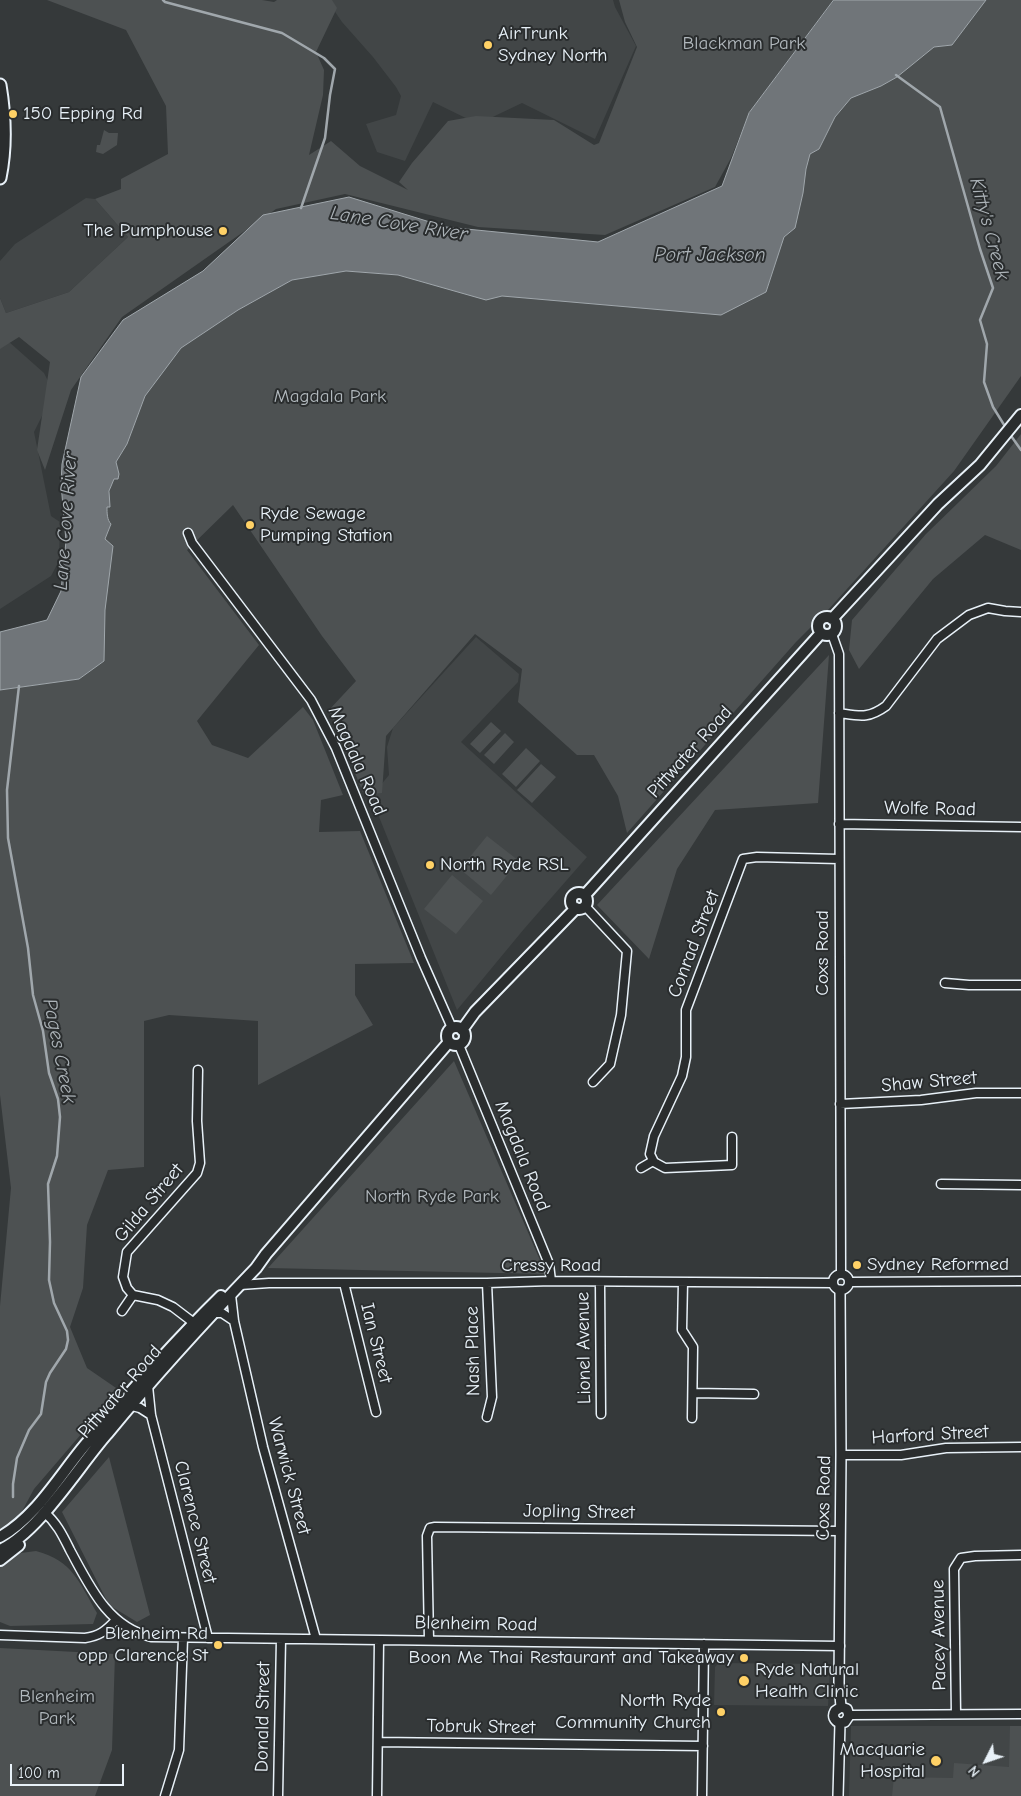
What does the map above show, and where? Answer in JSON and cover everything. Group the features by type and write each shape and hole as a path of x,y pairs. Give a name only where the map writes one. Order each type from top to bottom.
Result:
{"main road":[{"path":"0,85 3,104 0,178"},
{"path":"832,619 938,504 980,465 1020,416"},
{"path":"826,617 832,619 836,625 836,629 832,634 827,636 820,633 818,628 819,621 826,617"},
{"name":"Pittwater Road","path":"580,907 572,902 573,895 580,893 584,895 820,633"},
{"path":"457,1029 464,1038 454,1044 447,1035 457,1029 475,1012 580,907"},
{"name":"Pittwater Road","path":"0,1550 12,1544 25,1533 100,1427 194,1323 266,1254 454,1044"},
{"name":"Pittwater Road","path":"0,1538 41,1509 185,1344 256,1268 266,1254"},
{"path":"0,1560 14,1550 25,1533"}],"street":[{"name":"Magdala Road","path":"188,532 192,543 311,700 324,723 336,748 421,958 457,1029"},
{"path":"839,713 862,716 875,714 886,706 937,639 969,615 988,608 1005,612 1021,612"},
{"name":"Coxs Road","path":"832,634 839,654 841,1274"},
{"name":"Wolfe Road","path":"839,824 1021,827"},
{"name":"Conrad Street","path":"654,1161 650,1154 654,1136 682,1076 686,1056 686,1010 743,858 839,859"},
{"path":"580,907 627,951 622,1015 610,1064 593,1082"},
{"path":"945,983 1021,985"},
{"name":"Magdala Road","path":"454,1044 549,1264 551,1281"},
{"name":"Gilda Street","path":"133,1295 123,1277 126,1252 197,1174 200,1163 197,1121 198,1070"},
{"name":"Shaw Street","path":"840,1104 921,1100 976,1093 1021,1093"},
{"path":"641,1168 654,1161 664,1168 732,1166 732,1137"},
{"path":"941,1184 1021,1185"},
{"path":"256,1268 259,1280 269,1283"},
{"path":"841,1274 847,1276 849,1282 846,1288 840,1290 835,1288 833,1282 835,1276 841,1274"},
{"name":"Cressy Road","path":"240,1285 269,1283 488,1283 551,1281 833,1282"},
{"path":"849,1282 1021,1281"},
{"name":"Lionel Avenue","path":"600,1282 602,1414"},
{"path":"683,1282 682,1330 693,1346 692,1418"},
{"name":"Ian Street","path":"344,1283 376,1412"},
{"name":"Nash Place","path":"487,1417 492,1397 488,1283"},
{"name":"Coxs Road","path":"840,1290 839,1682 841,1707"},
{"path":"122,1311 133,1295 158,1300 173,1307 194,1323"},
{"name":"Warwick Street","path":"231,1295 234,1321 263,1447 316,1639"},
{"path":"185,1344 194,1323 222,1313 234,1321"},
{"name":"Clarence Street","path":"148,1386 151,1415 208,1638"},
{"path":"693,1393 754,1394"},
{"path":"132,1406 140,1408 151,1415"},
{"name":"Harford Street","path":"841,1455 902,1455 946,1448 1021,1447"},
{"name":"Blenheim Road","path":"41,1509 58,1526 103,1606 116,1620 132,1631 148,1636 840,1646"},
{"name":"Jopling Street","path":"429,1640 427,1536 430,1528 840,1531"},
{"name":"Pacey Avenue","path":"956,1714 954,1569 961,1558 1021,1555"},
{"path":"0,1635 96,1637 108,1629 116,1620"},
{"path":"165,1796 179,1750 183,1638"},
{"name":"Donald Street","path":"278,1796 281,1639"},
{"path":"377,1796 379,1640"},
{"path":"702,1796 704,1644"},
{"path":"841,1707 847,1709 849,1715 847,1720 840,1723 833,1716 835,1711 841,1707"},
{"path":"849,1715 1021,1714"},
{"path":"838,1796 840,1723"},
{"name":"Tobruk Street","path":"378,1742 703,1746"}],"shaded area":[{"path":"327,0 613,0 636,46 595,139 522,103 478,124 433,102 405,161 377,152 366,124 396,115 401,96 373,57 342,22"},
{"path":"86,198 95,199 128,237 69,292 6,313 0,298 0,261 15,244"},
{"path":"8,341 44,373 48,381 47,406 34,432 51,516 60,522 59,561 51,576 0,609 0,347"},
{"path":"476,637 519,674 518,682 461,742 587,857 457,1010 371,797 389,775 387,747 393,728"},
{"path":"719,1663 826,1664 830,1668 828,1706 714,1705 715,1667"},
{"name":"Macquarie Hospital","path":"851,1726 1021,1726 1021,1796 849,1796"}],"green space":[{"name":"Blackman Park","path":"47,0 262,0 274,2 277,0 332,0 337,8 316,52 324,70 323,95 309,155 331,141 360,166 408,190 399,182 412,163 448,121 476,116 554,120 594,145 599,143 637,47 625,22 619,0 834,0 749,113 731,158 715,187 605,235 478,227 345,194 276,209 122,317 71,390 45,470 37,450 50,362 19,337 0,349 0,298 6,313 69,292 128,237 95,199 121,189 121,179 168,154 166,106 126,30"},
{"name":"Magdala Park","path":"986,0 1021,0 1021,376 954,471 827,611 796,642 627,833 618,796 594,755 577,755 518,702 522,669 475,634 386,736 382,793 364,795 329,710 356,681 322,636 233,505 187,550 259,645 197,721 212,745 248,758 303,707 313,720 343,795 321,800 319,832 360,831 414,963 355,964 355,995 373,1025 258,1085 258,1021 169,1015 144,1021 144,1167 108,1170 87,1225 83,1288 70,1327 87,1368 119,1390 34,1489 20,1515 0,1529 0,1306 11,1188 0,1095 0,690 79,679 104,661 105,539 111,525 108,519 107,507 110,507 111,485 119,474 116,462 127,444 145,396 181,348 238,310 292,280 346,271 398,275 486,299 502,296 756,296 766,292 810,154 819,149 835,117 851,98 881,86 897,77 934,47 952,45"},
{"path":"104,130 109,133 118,133 117,145 103,154 96,152"},
{"path":"1021,434 1021,550 985,535 933,579 859,669 849,650 852,620 926,534 996,466"},
{"path":"829,655 818,803 715,810 677,869 649,959 597,905"},
{"path":"491,722 501,731 480,753 470,744"},
{"path":"505,733 514,742 494,764 484,755"},
{"path":"526,748 540,761 516,787 502,774"},
{"path":"541,764 556,777 532,803 517,790"},
{"path":"487,836 519,861 491,895 460,869"},
{"path":"452,875 483,901 456,934 424,909"},
{"name":"North Ryde Park","path":"454,1061 546,1274 268,1268"},
{"path":"109,1457 150,1615 137,1622 109,1605 62,1512"},
{"path":"36,1551 49,1555 59,1561 74,1574 97,1613 93,1624 10,1626 0,1622 0,1563 13,1554"},
{"name":"Blenheim Park","path":"0,1648 115,1654 112,1750 95,1796 0,1796"},
{"path":"1010,1726 1021,1726 1021,1796 892,1796 894,1777 953,1778 954,1763 1009,1767"}],"water":[{"name":"Port Jackson","path":"834,0 986,0 952,45 934,47 897,77 881,86 851,98 835,117 819,149 810,154 795,228 784,237 766,292 721,315 502,296 486,300 398,275 346,271 292,280 238,310 181,348 145,396 127,444 116,462 119,474 118,479 114,479 109,491 110,507 107,507 107,512 111,524 105,539 113,546 105,610 104,661 79,679 0,690 0,632 47,620 61,591 66,541 61,484 62,464 81,377 123,320 203,271 263,215 349,197 446,227 598,242 722,186 749,113"}],"waterway":[{"path":"163,0 282,33 324,58 335,69 325,138 301,208"},
{"name":"Kitty's Creek","path":"896,75 940,107 980,249 993,288 980,320 987,344 984,382 993,407 1006,428"},
{"name":"Kitty's Creek","path":"1009,433 1021,450"},
{"name":"Pages Creek","path":"13,1497 17,1458 29,1430 41,1414 46,1382 66,1349 68,1340 67,1331 54,1303 49,1280 48,1184 57,1156 60,1117 58,1099 49,1073 43,1031 33,995 28,948 8,838 7,790 19,686"}],"place":[{"name":"AirTrunk Sydney North","path":"488,45"},
{"name":"150 Epping Rd","path":"13,114"},
{"name":"The Pumphouse","path":"223,231"},
{"name":"Ryde Sewage Pumping Station","path":"250,525"},
{"name":"North Ryde RSL","path":"430,865"},
{"name":"Sydney Reformed","path":"857,1265"},
{"name":"Blenheim Rd opp Clarence St","path":"218,1645"},
{"name":"Boon Me Thai Restaurant and Takeaway","path":"744,1658"},
{"name":"Ryde Natural Health Clinic","path":"744,1681"},
{"name":"North Ryde Community Church","path":"721,1712"},
{"name":"Macquarie Hospital","path":"936,1761"}],"water label":[{"name":"Lane Cove River","path":"399,224"},
{"name":"Lane Cove River","path":"66,521"}]}
